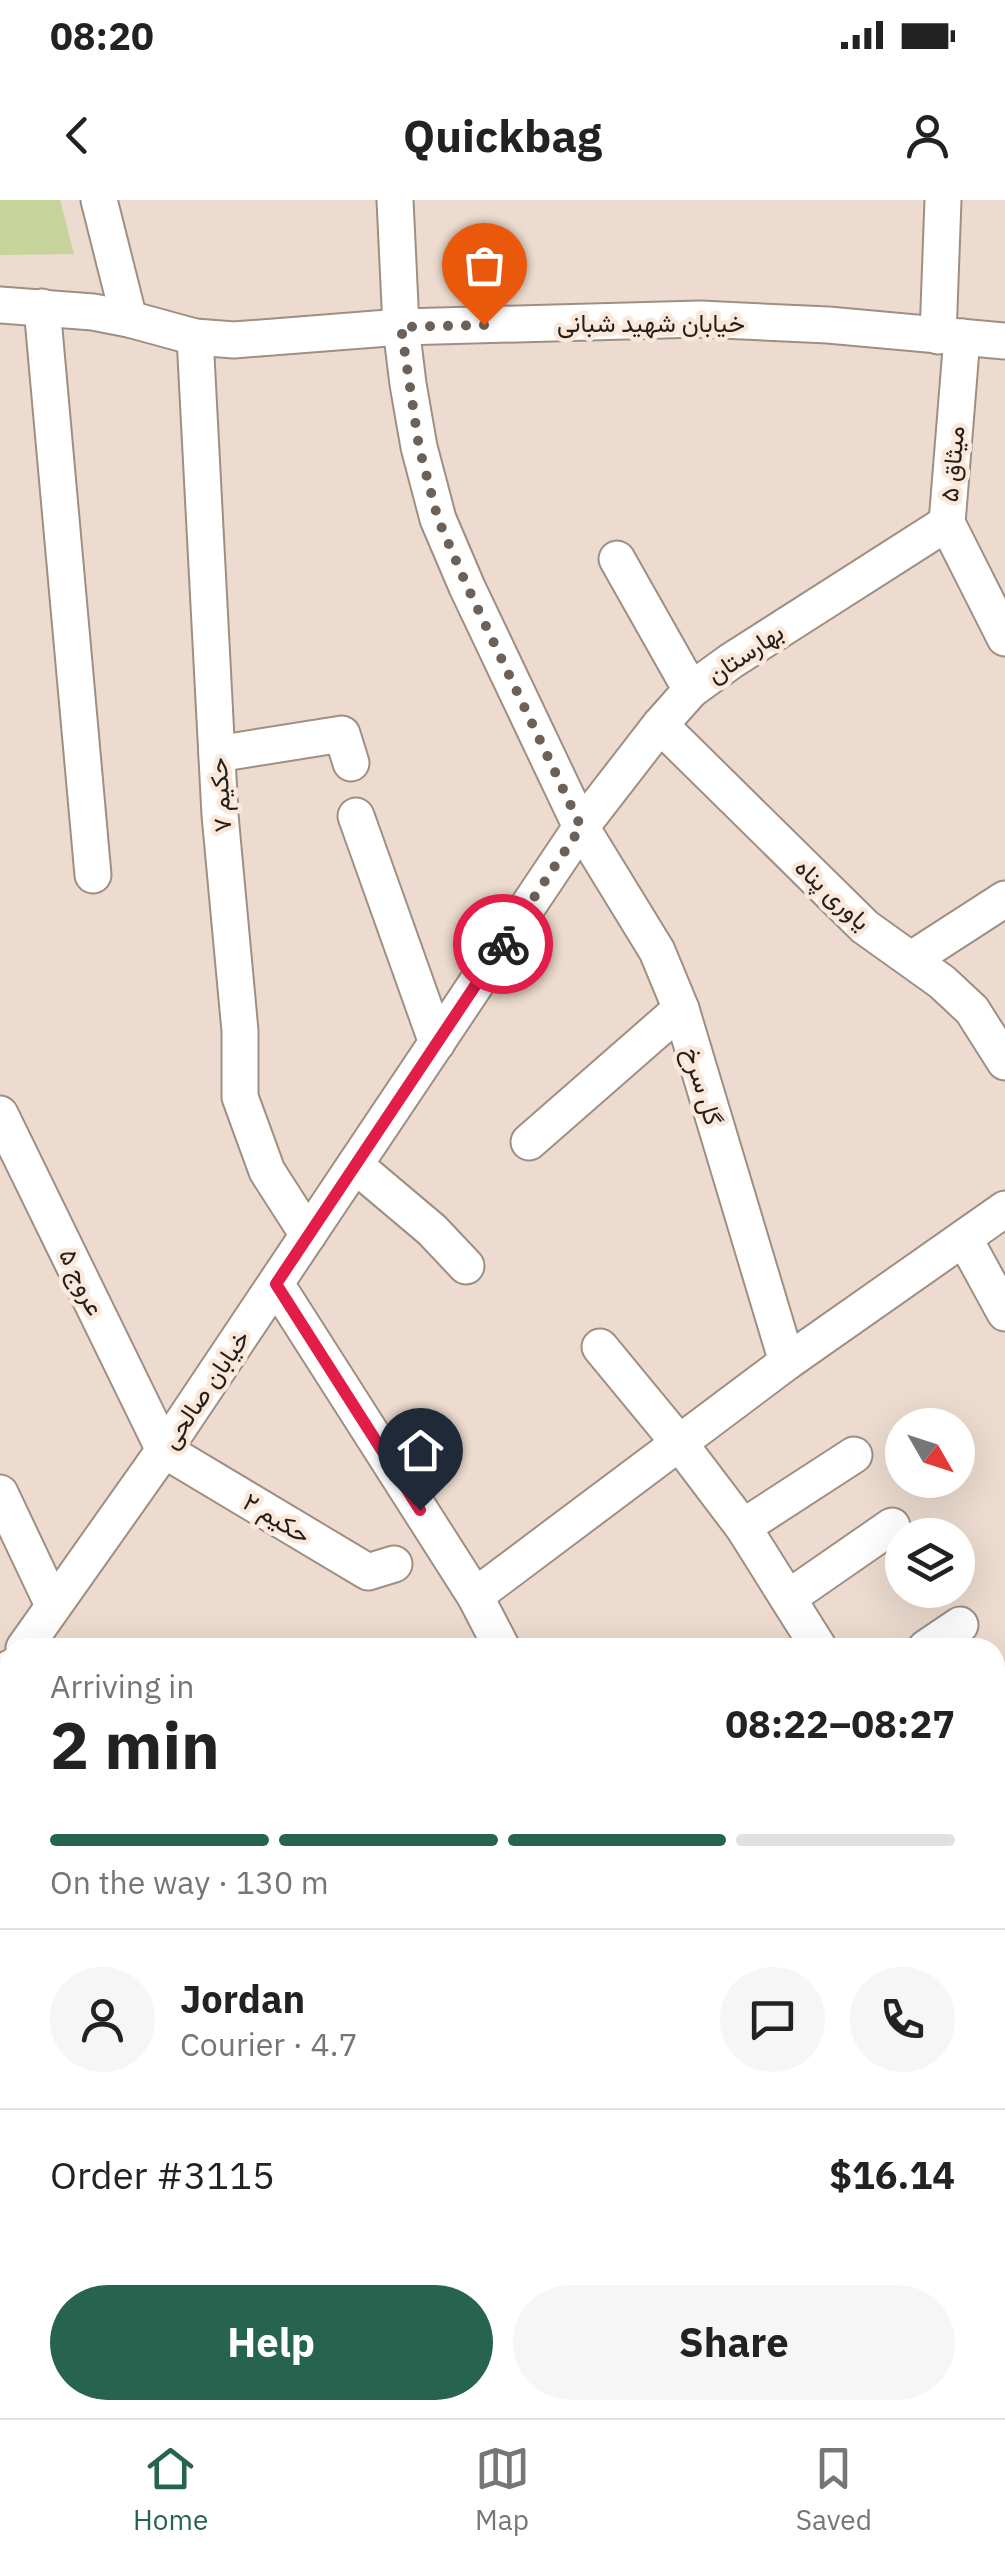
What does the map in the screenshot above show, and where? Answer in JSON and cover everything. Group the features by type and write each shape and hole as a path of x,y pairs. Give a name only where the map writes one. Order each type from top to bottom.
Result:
{"street":[{"path":"99,200 129,319"},
{"name":"گل سرخ","path":"395,200 401,327 419,447 438,519 581,827 657,951 681,1009 787,1362"},
{"name":"میثاق ۵","path":"943,200 950,337 947,523 1005,638"},
{"name":"خیابان شهید شبانی","path":"0,305 93,312 195,337 234,340 401,327 700,320 828,325 1005,340"},
{"path":"42,307 93,875"},
{"name":"حکیم ۷","path":"195,337 220,814 240,1031 240,1097 267,1171 308,1235"},
{"name":"بهارستان","path":"581,827 691,690 947,523"},
{"path":"617,559 691,690"},
{"name":"یاوری پناه","path":"660,725 865,927 942,982 972,1010 1005,1062"},
{"path":"217,754 347,749"},
{"path":"356,816 437,1042"},
{"name":"خیابان صالحی","path":"31,1638 164,1450 581,827"},
{"path":"912,959 1005,899"},
{"path":"529,1142 681,1009"},
{"name":"عروج ۵","path":"0,1114 164,1450"},
{"path":"355,1165 432,1230 466,1266"},
{"path":"475,1596 787,1362 1005,1209"},
{"path":"964,1238 1005,1313"},
{"path":"276,1284 475,1596 497,1638"},
{"path":"600,1347 743,1527 813,1638"},
{"name":"حکیم ۲","path":"164,1450 368,1572 394,1564"},
{"path":"743,1527 854,1455"},
{"path":"0,1493 53,1605"},
{"path":"788,1598 885,1531"},
{"path":"941,1638 960,1625"}],"green space":[{"path":"0,200 60,200 74,254 0,255"}],"way so far":[{"path":"484,325 401,327 419,447 438,519 581,827 503,944"}],"route":[{"path":"420,1510 276,1284 503,944"}]}
